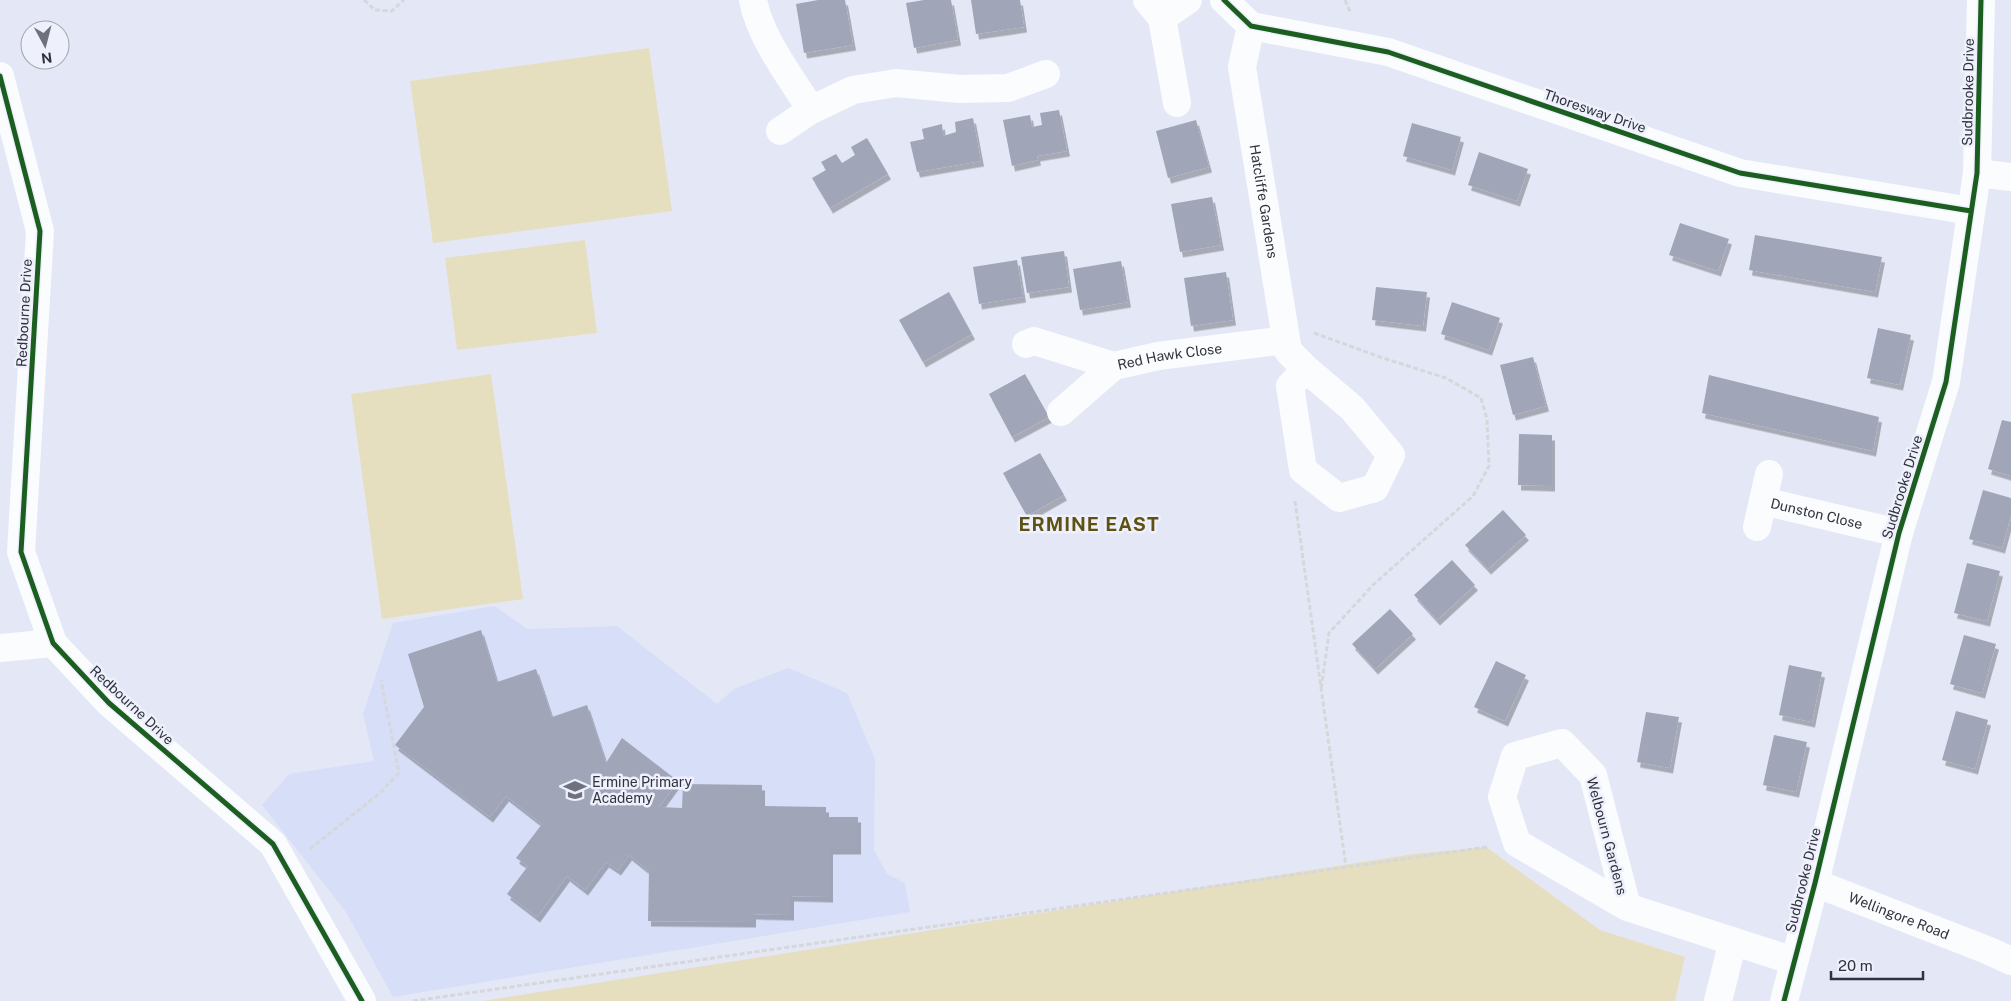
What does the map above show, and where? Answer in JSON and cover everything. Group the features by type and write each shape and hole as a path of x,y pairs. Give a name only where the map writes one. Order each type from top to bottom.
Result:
{"street":[{"path":"752,0 769,42 811,110"},
{"path":"1177,103 1154,9 1188,0"},
{"path":"1224,0 1251,26"},
{"name":"Sudbrooke Drive","path":"1784,1001 1815,883 1899,534 1946,382 1977,172 1981,0"},
{"name":"Thoresway Drive","path":"1251,26 1388,52 1740,173 1971,211"},
{"name":"Hatcliffe Gardens","path":"1251,26 1242,68 1288,351 1352,408 1392,455 1375,488 1339,498 1303,470"},
{"path":"780,131 811,110 853,90 896,82 960,89 1008,88 1046,74"},
{"name":"Redbourne Drive","path":"0,76 40,231 21,552 53,644 108,702 273,844 362,1001"},
{"path":"1977,172 2011,177"},
{"name":"Red Hawk Close","path":"1026,344 1034,341 1114,366 1158,356 1286,340"},
{"path":"1061,412 1114,366"},
{"path":"1303,470 1290,386 1306,369"},
{"name":"Dunston Close","path":"1769,474 1760,514 1899,534"},
{"path":"0,648 53,644"},
{"name":"Welbourn Gardens","path":"1627,907 1593,775 1562,743 1515,756 1502,797 1517,843 1627,907 1794,961"},
{"name":"Wellingore Road","path":"1815,883 2011,960"},
{"path":"1718,1001 1733,941"}],"path":[{"path":"364,0 375,10 392,11 404,0"},
{"path":"1303,470 1294,490 1346,867"},
{"path":"286,869 380,793 399,773 380,680"},
{"path":"413,1001 1517,843"}],"shaded area":[{"path":"649,48 672,211 433,243 410,81"},
{"path":"585,240 597,333 457,350 445,258"},
{"path":"491,374 523,599 382,619 351,394"},
{"name":"Ermine Primary Academy","path":"494,606 528,629 617,626 717,704 734,689 788,668 847,693 875,759 874,850 887,874 905,883 910,912 393,997 346,912 262,805 289,774 374,761 363,714 393,623"},
{"path":"1486,847 1600,930 1685,957 1675,1001 483,1001 1413,854"}],"building":[{"path":"818,0 845,0 853,45 804,53 796,4"},
{"path":"924,0 951,0 958,40 914,48 906,3"},
{"path":"971,0 1020,0 1024,27 976,34"},
{"path":"1059,110 1067,151 1037,156 1038,160 1012,166 1003,120 1030,115 1032,127 1042,125 1040,113"},
{"path":"973,118 981,161 917,172 910,142 924,139 922,129 942,124 943,136 956,132 955,122"},
{"path":"1196,120 1209,167 1168,178 1156,131"},
{"path":"1412,123 1461,137 1452,170 1403,156"},
{"path":"867,138 888,174 830,208 812,178 826,170 821,162 836,154 842,163 855,155 851,147"},
{"path":"1479,152 1528,169 1517,201 1468,185"},
{"path":"1212,197 1221,245 1180,252 1171,204"},
{"path":"1680,223 1729,239 1718,271 1669,255"},
{"path":"1755,235 1882,257 1875,292 1749,270"},
{"path":"1064,251 1069,287 1027,293 1021,257"},
{"path":"1017,260 1023,297 979,304 973,267"},
{"path":"1121,261 1128,302 1080,310 1073,269"},
{"path":"1226,272 1233,320 1191,326 1184,278"},
{"path":"1376,287 1427,292 1423,326 1372,320"},
{"path":"949,292 972,334 923,362 899,320"},
{"path":"1452,302 1500,318 1489,350 1441,334"},
{"path":"1878,328 1911,335 1900,385 1867,378"},
{"path":"1533,357 1546,406 1513,415 1500,365"},
{"path":"1025,374 1049,417 1012,437 989,394"},
{"path":"1709,375 1879,417 1873,451 1702,413"},
{"path":"2002,420 2011,422 2011,476 1988,469"},
{"path":"1519,434 1552,435 1552,486 1518,485"},
{"path":"1040,453 1064,495 1027,516 1003,473"},
{"path":"1983,490 2011,498 2011,515 2002,548 1969,539"},
{"path":"1503,510 1526,535 1488,569 1465,545"},
{"path":"1452,560 1475,585 1437,620 1414,595"},
{"path":"1967,563 2000,571 1987,621 1954,613"},
{"path":"1390,609 1413,634 1375,669 1352,644"},
{"path":"481,630 497,682 536,669 552,717 587,705 606,763 622,738 678,781 659,807 682,808 683,784 762,785 762,806 826,807 826,817 858,817 858,849 830,849 830,897 791,896 791,915 753,914 753,922 648,921 649,871 629,855 618,870 606,862 585,890 567,876 537,917 507,894 528,866 516,858 542,824 506,796 490,817 395,745 424,707 408,654"},
{"path":"1964,635 1996,644 1982,693 1950,684"},
{"path":"1496,661 1526,675 1505,721 1474,707"},
{"path":"1789,665 1822,672 1812,722 1779,715"},
{"path":"1956,711 1988,720 1975,769 1942,760"},
{"path":"1646,712 1679,717 1670,768 1637,762"},
{"path":"1774,735 1807,742 1796,792 1763,785"}],"cycle path":[{"path":"1224,0 1251,26 1388,52 1740,173 1971,211"},
{"path":"1784,1001 1815,883 1899,533 1946,382 1977,173 1981,0"},
{"path":"0,76 40,231 21,552 53,643 109,703 273,844 362,1001"}],"place":[{"name":"Ermine Primary Academy","path":"575,790"}],"district":[{"name":"ERMINE EAST","path":"1089,524"}]}
